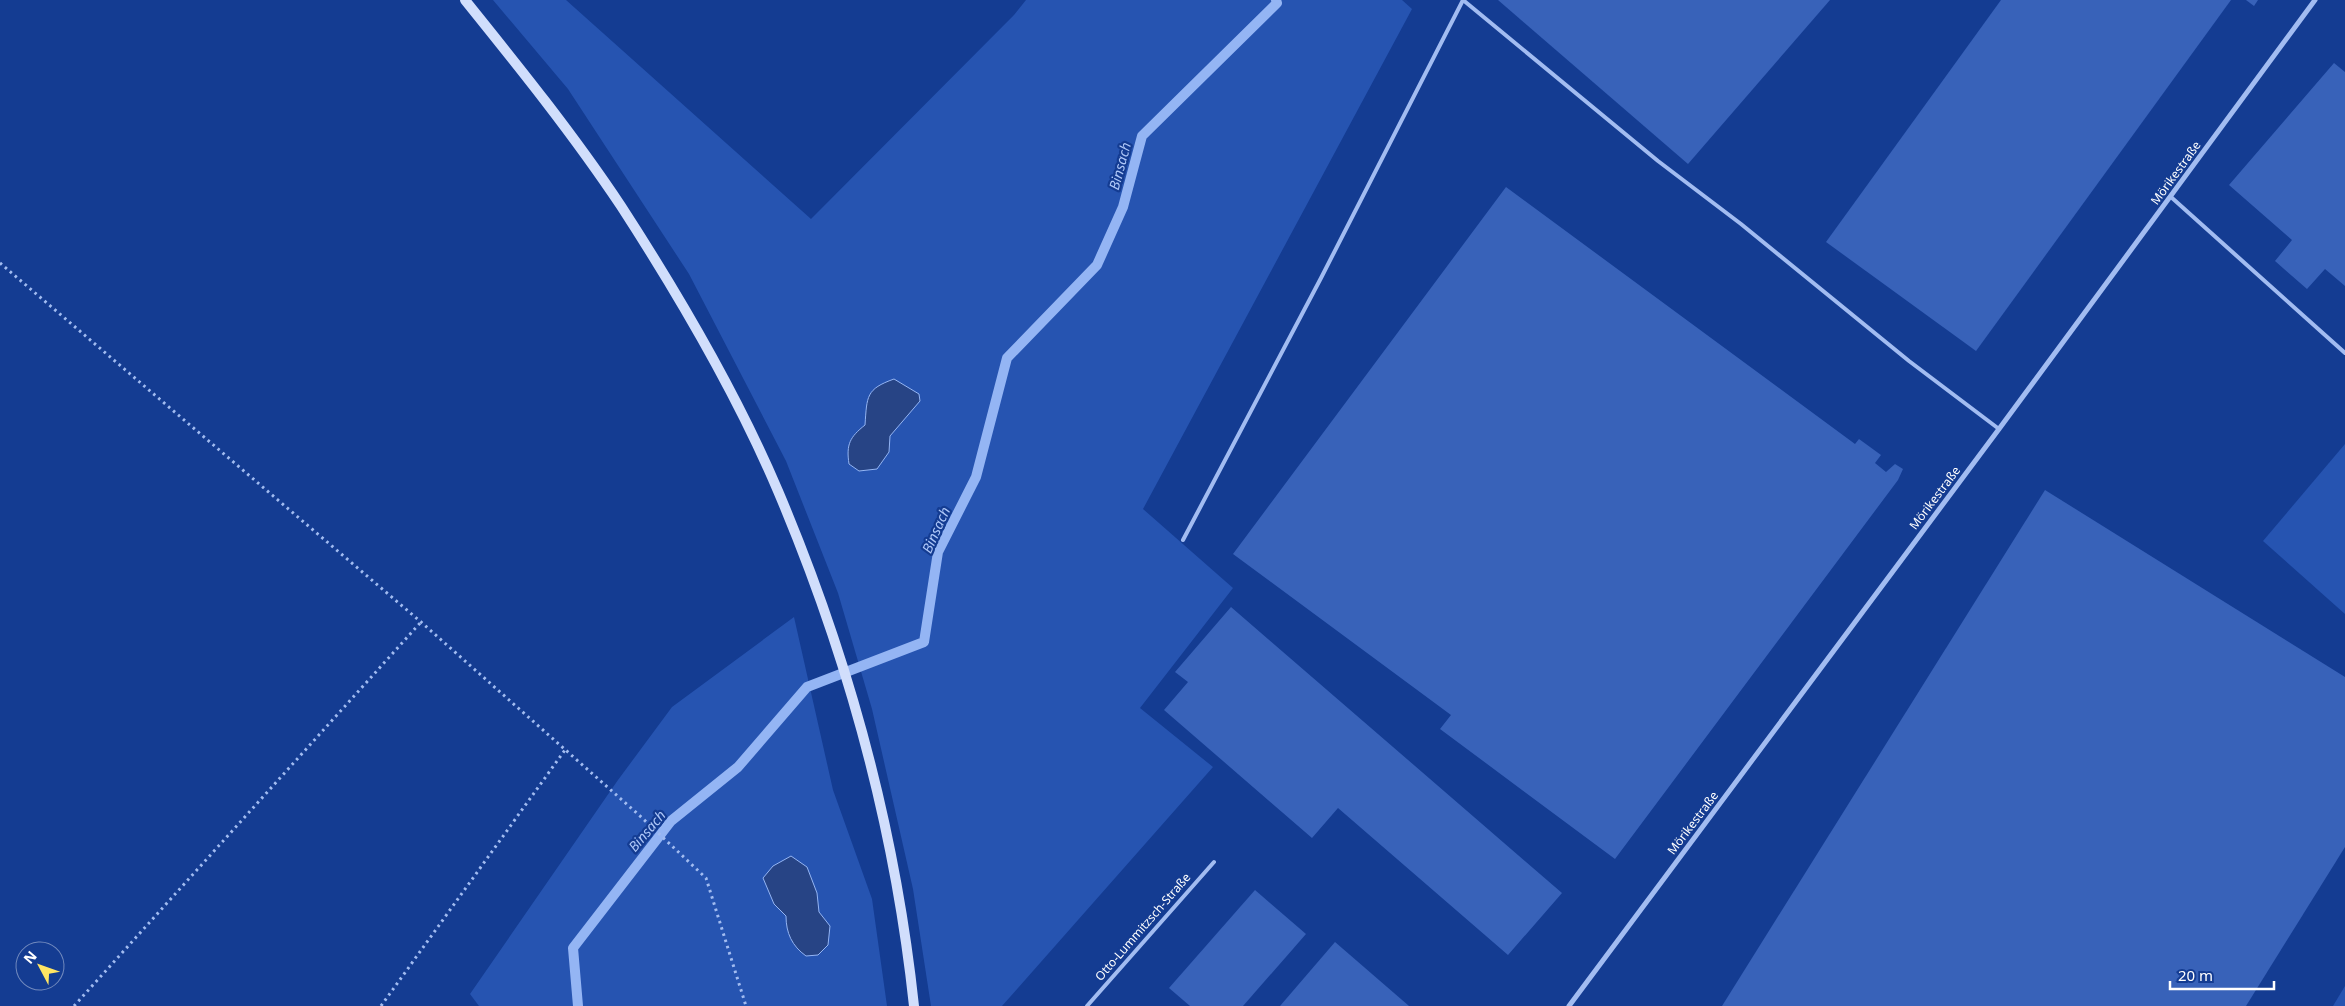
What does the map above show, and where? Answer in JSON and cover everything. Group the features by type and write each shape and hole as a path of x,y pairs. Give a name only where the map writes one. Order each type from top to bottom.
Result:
{"main road":[{"path":"465,0 527,77 625,213 695,327 724,379 778,490 827,620 860,721 878,788 891,850 914,1006"}],"street":[{"name":"Mörikestraße","path":"1569,1006 2171,198 2315,0"}],"lane":[{"path":"1184,540 1463,0 1658,161 1741,224 1908,361 1999,429"},
{"path":"2171,198 2345,353"},
{"name":"Otto-Lummitzsch-Straße","path":"1087,1006 1214,862"}],"path":[{"path":"0,263 421,622 639,815 706,878 746,1006"},
{"path":"74,1006 421,622"},
{"path":"381,1006 565,750"}],"shaded area":[{"path":"493,0 566,0 811,219 1014,15 1026,0 1402,0 1412,9 1143,509 1233,588 1140,708 1213,767 1002,1006 931,1006 913,889 872,709 838,593 786,461 689,274 568,89"},
{"path":"894,379 919,394 920,401 890,436 889,452 877,469 859,471 849,464 848,451 850,442 865,425 866,407 873,390"},
{"path":"2345,444 2345,614 2263,541"},
{"path":"794,617 833,790 872,899 887,1006 479,1006 470,994 618,780 672,707"},
{"path":"791,856 807,867 817,893 819,912 830,926 828,945 818,955 806,956 794,943 787,928 786,916 774,904 763,878 773,866"},
{"path":"2345,986 2345,1006 2333,1006"}],"building":[{"path":"1498,0 1830,0 1688,164"},
{"path":"2001,0 2231,0 1976,351 1826,242"},
{"path":"2246,0 2258,0 2254,6"},
{"path":"2334,63 2345,72 2345,286 2325,269 2307,289 2275,261 2292,240 2229,185"},
{"path":"1506,187 1855,444 1859,439 1881,455 1875,463 1886,472 1895,464 1903,469 1898,480 1615,859 1440,729 1451,715 1233,554"},
{"path":"2045,490 2345,677 2345,847 2246,1006 1722,1006"},
{"path":"1231,607 1562,893 1508,955 1338,808 1312,838 1164,710 1188,682 1175,672"},
{"path":"1255,890 1306,934 1243,1006 1190,1006 1169,988"},
{"path":"1335,942 1409,1006 1280,1006"}],"waterway":[{"name":"Binsach","path":"578,1006 573,948 671,821 738,767 807,687 924,642 938,552 976,477 1007,358 1097,265 1123,207 1142,136 1277,3 1276,0"}]}
